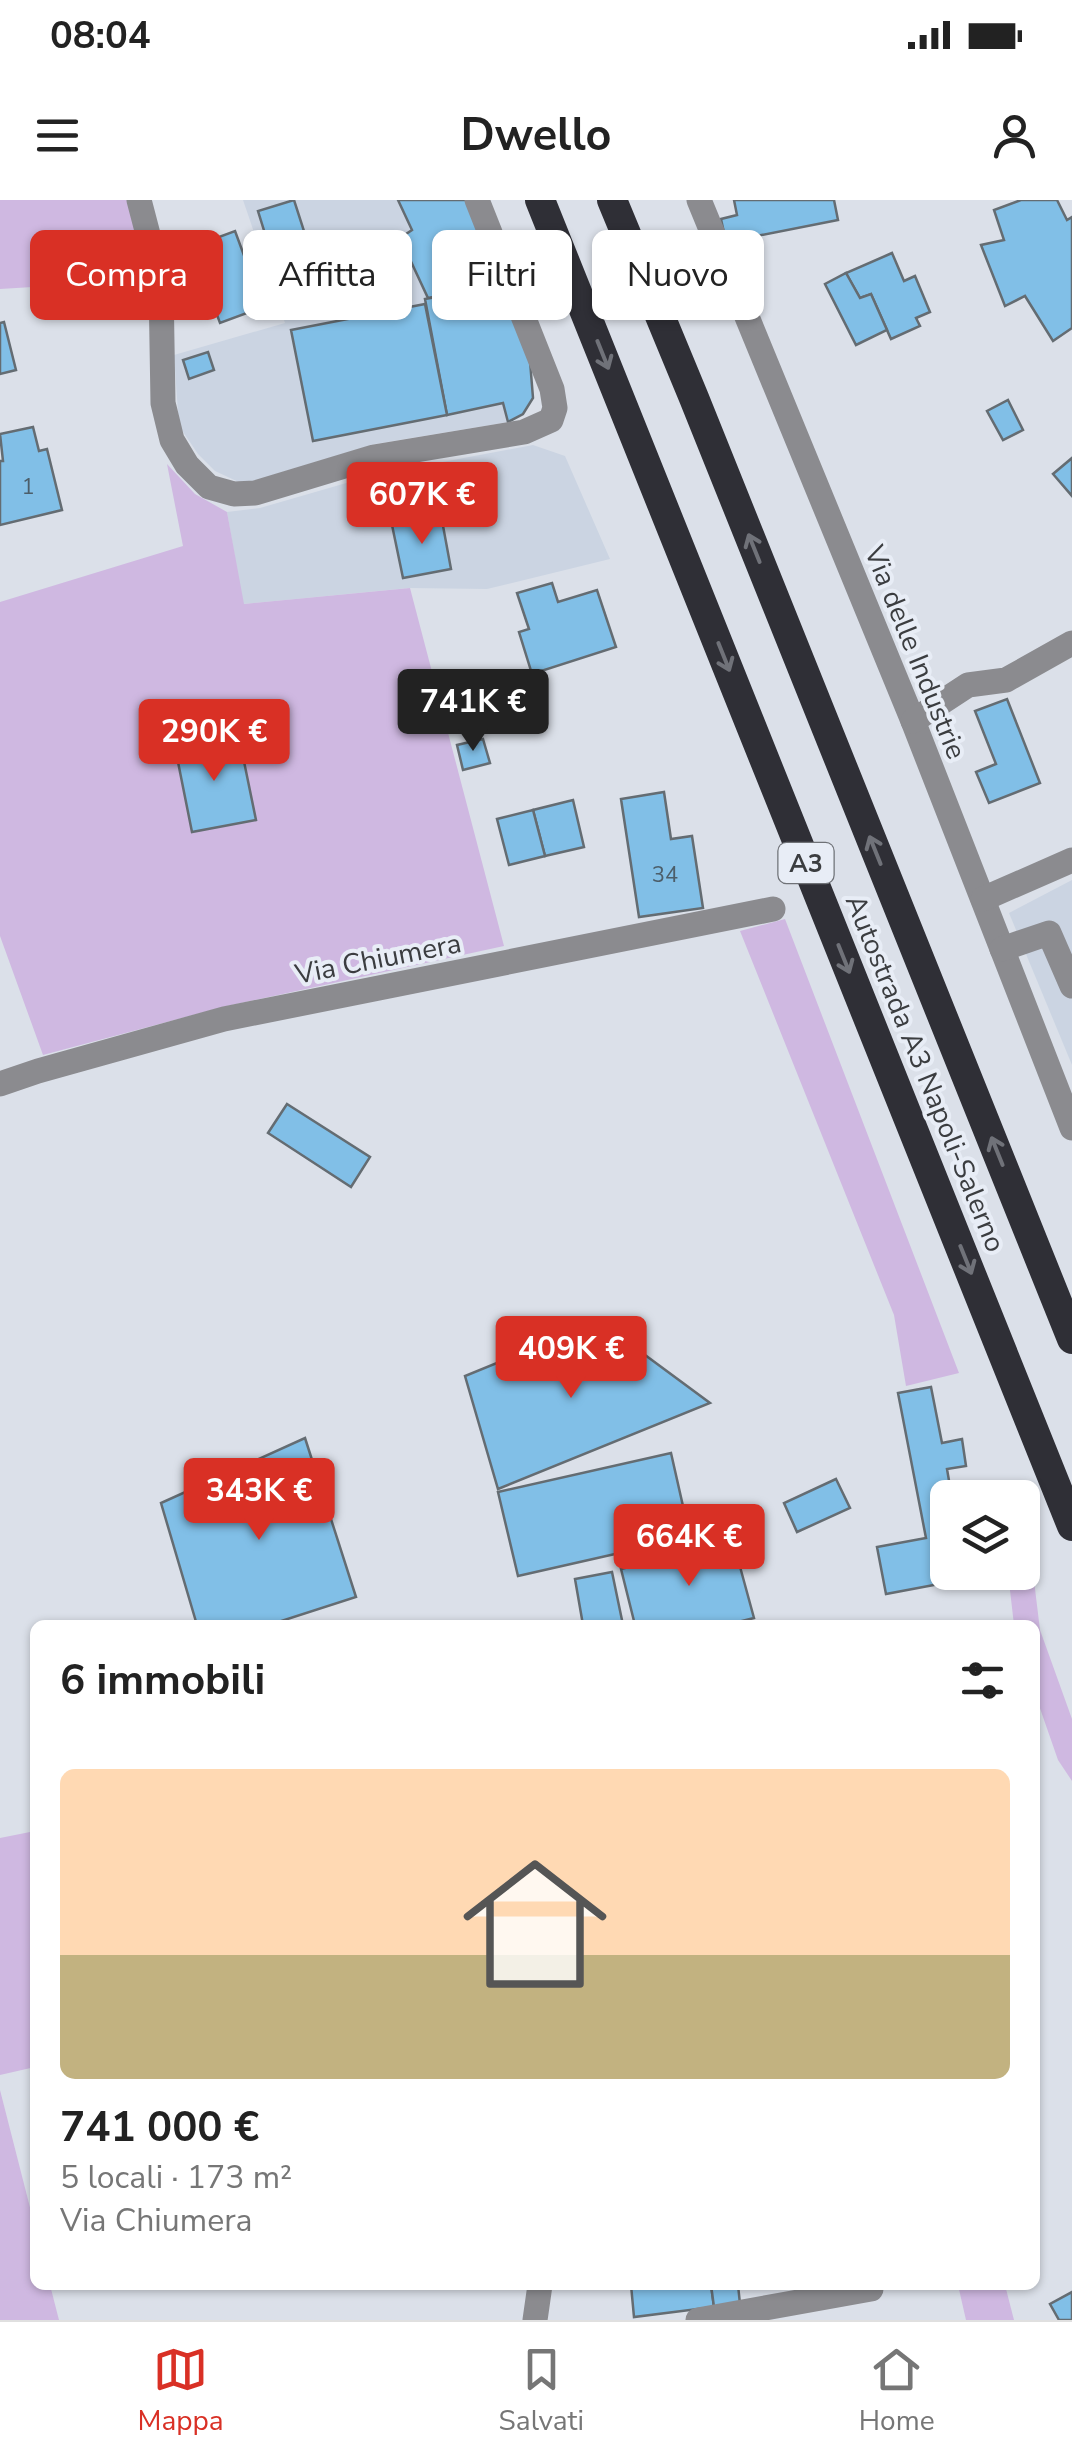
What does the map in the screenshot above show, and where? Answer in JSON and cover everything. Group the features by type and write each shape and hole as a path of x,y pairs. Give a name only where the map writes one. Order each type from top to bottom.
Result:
{"highway":[{"name":"Autostrada A3 Napoli-Salerno","path":"540,200 1072,1526"},
{"name":"Autostrada A3 Napoli-Salerno","path":"612,200 1072,1339"}],"street":[{"path":"140,200 161,284 163,404 172,440 186,465 209,486 234,494 256,493 374,457 524,432 552,420 552,389 478,200"},
{"name":"Via delle Industrie","path":"699,200 913,721 1072,1128"},
{"path":"913,721 968,685 1006,680 1072,643"},
{"path":"983,900 1072,860"},
{"name":"Via Chiumera","path":"0,1084 224,1019 773,910"},
{"path":"1002,949 1061,928 1072,986"},
{"path":"535,2320 539,2290"},
{"path":"698,2320 865,2290"}],"shaded area":[{"path":"0,200 127,200 135,230 30,230 30,287 0,289"},
{"path":"243,200 467,200 479,230 432,230 432,320 512,320 533,398 523,414 508,422 375,444 243,484 215,471 179,426 174,355 285,323 284,320 412,320 412,230 253,230"},
{"path":"533,445 565,456 610,559 487,589 409,588 243,604 227,512 260,508 374,475"},
{"path":"167,464 195,494 227,512 244,604 410,588 504,946 227,1006 43,1055 0,936 0,602 183,546"},
{"path":"1072,880 1072,1065 1009,913"},
{"path":"785,919 959,1373 906,1386 894,1315 740,931"},
{"path":"1010,1590 1035,1590 1039,1620 1013,1620"},
{"path":"1040,1630 1072,1719 1072,1781 1058,1760 1040,1708"},
{"path":"30,1832 30,2068 0,2075 0,1838"},
{"path":"0,2090 30,2207 30,2290 51,2290 59,2320 0,2320"},
{"path":"959,2290 1006,2290 1014,2320 966,2320"}],"building":[{"path":"294,200 304,230 264,230 258,211"},
{"path":"398,200 466,200 479,230 432,230 432,297 428,298 412,264 412,230"},
{"path":"734,200 834,200 838,220 764,235 764,230 723,230 721,219 737,215"},
{"path":"1021,200 1057,200 1067,220 1072,217 1072,328 1053,341 1025,296 1005,306 981,245 1004,240 994,210"},
{"path":"235,231 243,253 243,314 220,323 223,320 223,235"},
{"path":"892,253 904,281 915,276 930,312 916,318 920,326 891,339 871,294 860,298 846,273"},
{"path":"846,273 860,298 871,294 887,330 856,345 825,284"},
{"path":"432,298 432,320 515,320 530,361 533,398 523,414 508,422 503,403 447,415 425,299"},
{"path":"425,304 447,415 313,441 291,330 343,320 412,320 412,307"},
{"path":"4,322 16,370 0,374 0,323"},
{"path":"208,352 214,370 189,379 183,360"},
{"path":"1008,400 1023,430 1003,440 987,411"},
{"path":"33,427 39,451 47,449 62,510 0,525 0,434"},
{"path":"1072,458 1072,496 1053,474"},
{"path":"441,515 451,569 403,578 392,525"},
{"path":"552,583 558,602 597,590 616,647 532,674 519,632 529,629 517,593"},
{"path":"1007,699 1040,783 989,803 976,772 996,764 975,711"},
{"path":"200,736 203,749 240,742 256,820 192,832 174,742"},
{"path":"483,739 490,763 463,770 457,745"},
{"path":"664,792 671,839 692,836 703,908 639,917 621,799"},
{"path":"573,800 584,847 545,856 533,810"},
{"path":"533,810 545,856 509,865 497,819"},
{"path":"287,1104 370,1157 351,1187 268,1133"},
{"path":"599,1321 710,1403 498,1489 465,1376"},
{"path":"931,1387 942,1443 962,1439 966,1466 947,1469 949,1480 930,1480 930,1586 886,1594 877,1547 926,1538 898,1393"},
{"path":"305,1438 356,1597 285,1620 196,1620 161,1503"},
{"path":"671,1453 690,1537 518,1576 498,1492"},
{"path":"836,1479 850,1508 797,1532 784,1503"},
{"path":"733,1541 754,1618 634,1620 621,1569"},
{"path":"612,1572 622,1620 582,1620 575,1579"},
{"path":"631,2290 712,2290 714,2307 634,2317"},
{"path":"712,2290 739,2290 740,2304 714,2307"},
{"path":"1072,2292 1072,2320 1059,2320 1050,2304"}]}
